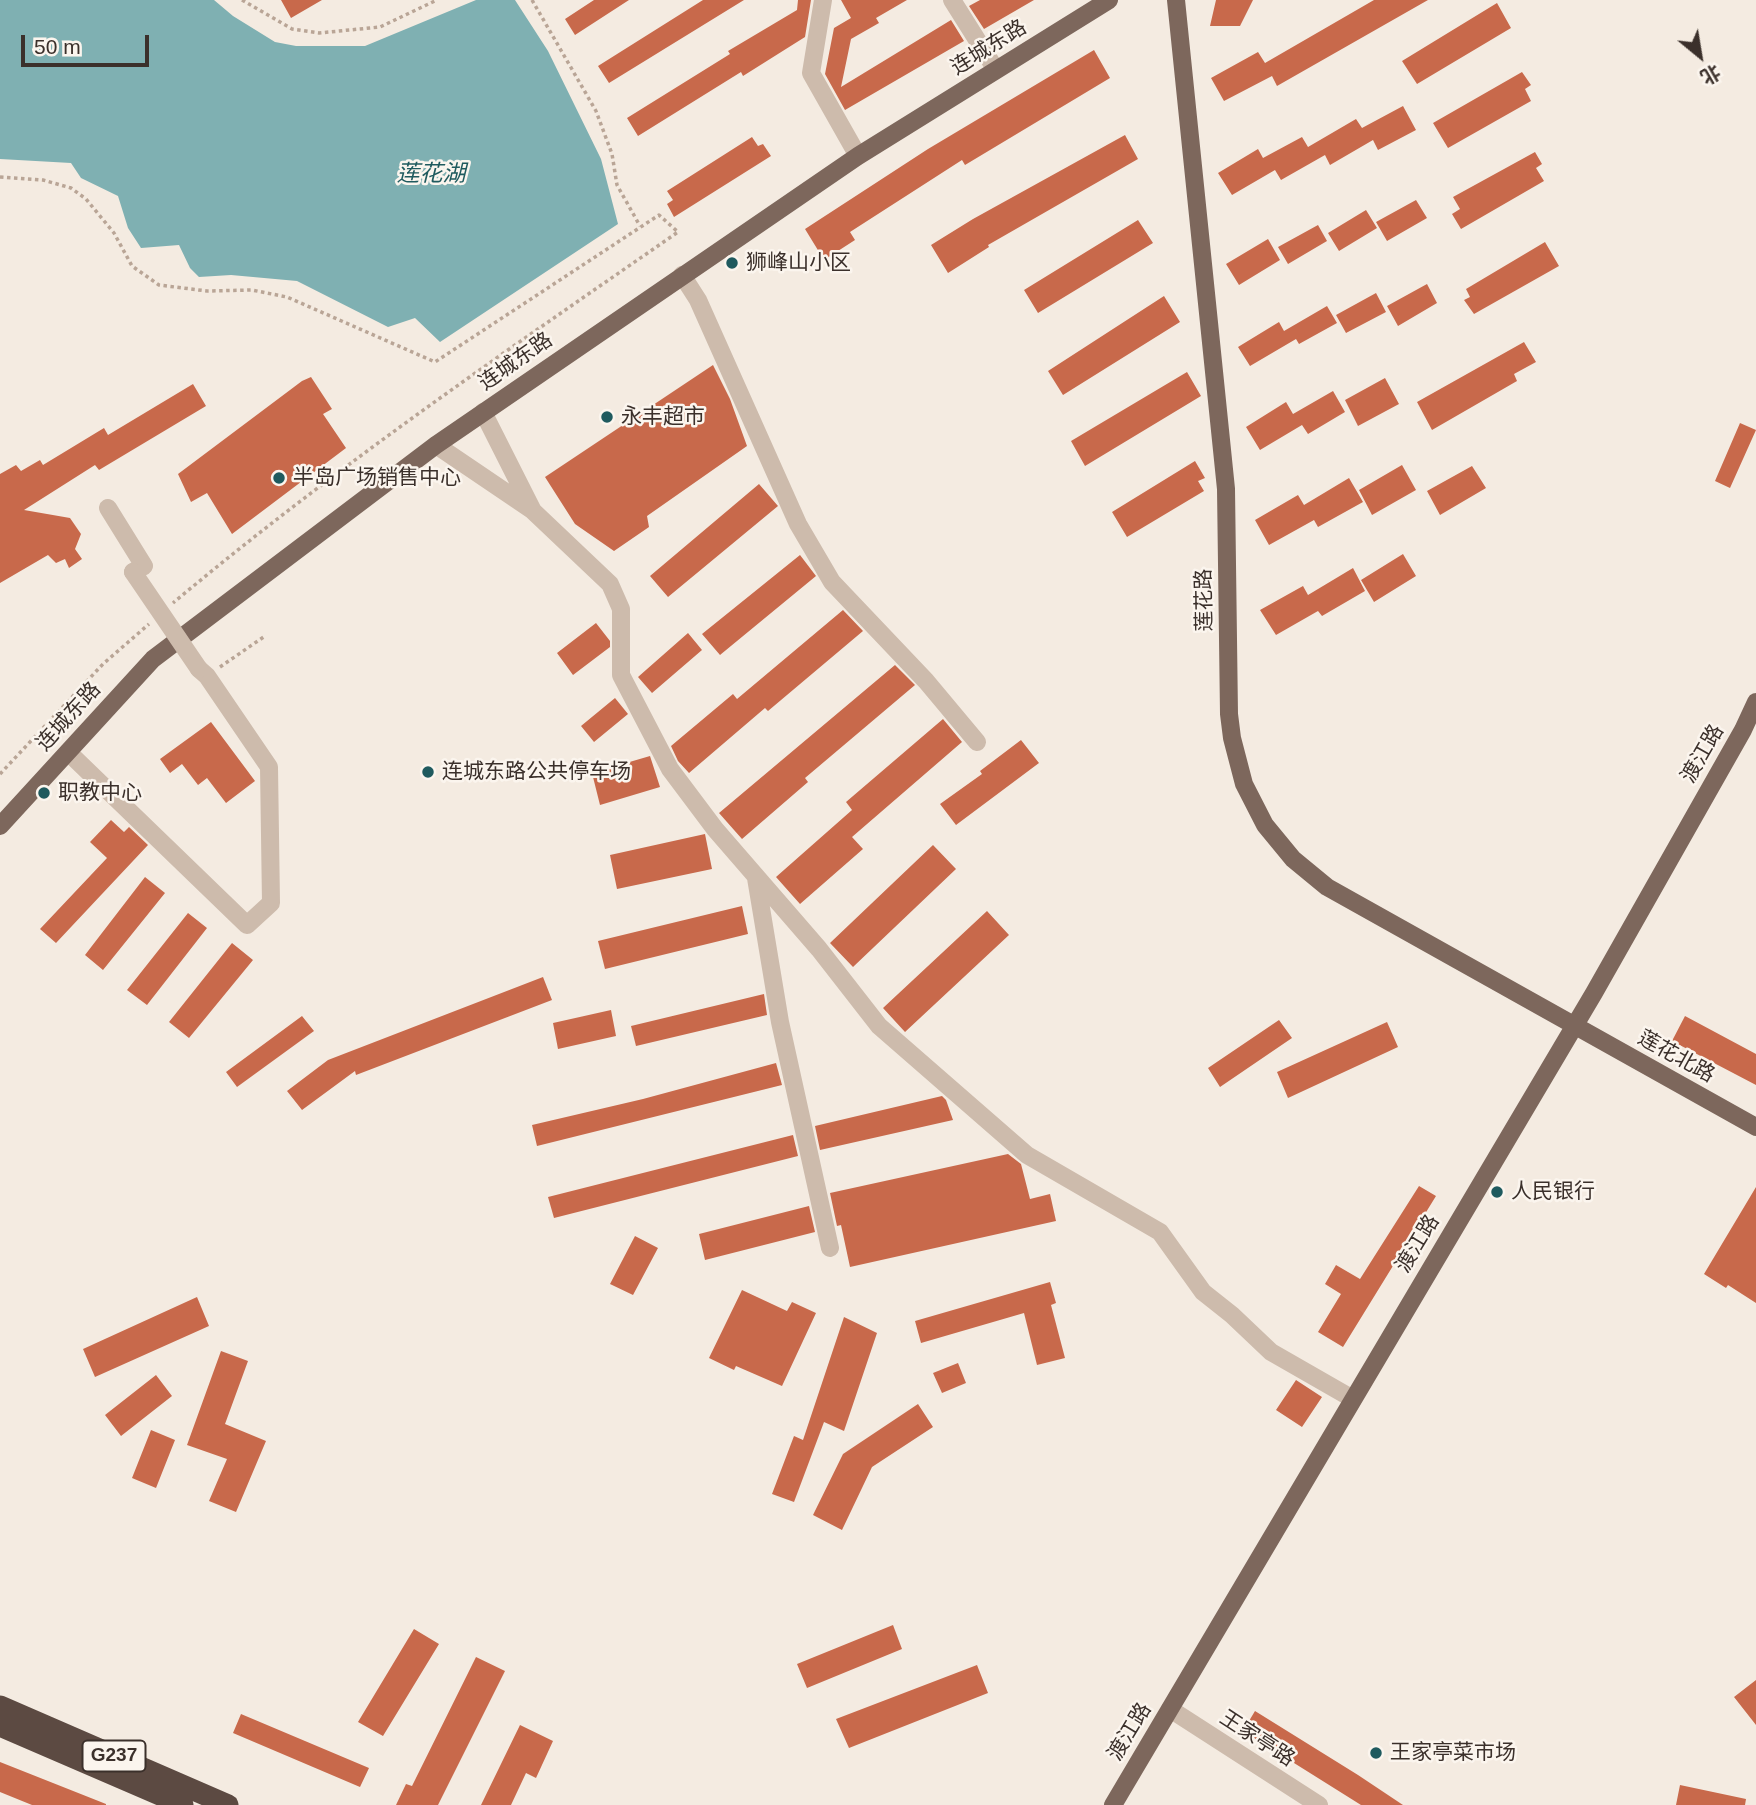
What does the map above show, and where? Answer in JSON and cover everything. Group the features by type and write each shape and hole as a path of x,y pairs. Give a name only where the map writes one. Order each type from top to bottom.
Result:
{"highway":[{"name":"G237","path":"0,1706 228,1805"},
{"name":"G237","path":"0,1726 183,1805"}],"main road":[{"name":"连城东路","path":"0,826 153,659 436,445 858,156 1109,0"},
{"name":"莲花路","path":"1176,0 1226,489 1229,714 1234,750 1244,784 1265,825 1309,874 1327,887 1573,1026"},
{"name":"渡江路","path":"1114,1805 1573,1026 1736,742 1756,702"},
{"name":"莲花北路","path":"1573,1026 1756,1127"}],"lane":[{"path":"823,0 811,73 858,156"},
{"path":"953,0 996,70"},
{"path":"682,275 698,300 798,524 832,582 926,681 977,741"},
{"path":"483,412 533,511"},
{"path":"436,445 533,511 610,584 621,609 621,676 670,769 715,829 819,950 879,1026 1027,1155 1160,1232 1203,1292 1271,1352 1353,1399"},
{"path":"68,752 247,925 271,903 269,767 133,572 144,566 108,508"},
{"path":"755,876 780,1022 830,1248"},
{"name":"王家亭路","path":"1170,1709 1319,1805"}],"path":[{"path":"242,0 292,29 319,33 380,27 437,0"},
{"path":"532,0 596,111 612,154 617,185 640,226"},
{"path":"0,177 43,180 71,188 86,199 114,233 132,266 159,285 207,291 252,290 287,297 435,362 659,215 678,232 446,393 311,492 169,607"},
{"path":"0,774 103,664 159,616"},
{"path":"203,672 265,636"}],"water":[{"name":"莲花湖","path":"0,0 214,0 233,16 275,42 296,46 365,46 476,0 515,0 548,51 601,159 618,224 440,342 415,318 388,327 297,281 231,275 199,277 190,268 179,245 141,248 128,228 118,196 81,178 71,163 0,159"}],"building":[{"path":"281,0 322,0 291,18"},
{"path":"594,0 629,0 575,35 565,19"},
{"path":"703,0 744,0 609,83 598,66"},
{"path":"798,0 811,0 805,37 743,76 741,72 638,136 627,118 730,54 728,51 797,10"},
{"path":"841,0 907,0 876,18 879,23 851,39 841,87 951,20 964,41 845,110 825,74 834,28 851,18"},
{"path":"980,0 1034,0 984,29 969,6"},
{"path":"1216,0 1253,0 1240,26 1210,26"},
{"path":"1374,0 1428,0 1277,86 1272,76 1224,101 1211,78 1258,52 1265,63"},
{"path":"1497,3 1511,28 1417,84 1402,61"},
{"path":"1094,50 1110,78 965,165 962,160 850,232 855,240 824,260 805,229 928,149"},
{"path":"1522,72 1531,85 1525,89 1531,101 1448,148 1433,123"},
{"path":"1403,106 1416,130 1378,150 1373,140 1330,165 1325,155 1281,180 1275,170 1232,195 1218,173 1258,149 1263,158 1302,137 1308,147 1356,119 1362,128"},
{"path":"1125,135 1138,159 988,245 989,247 948,273 931,245"},
{"path":"752,137 758,146 763,144 771,156 674,217 667,204 673,200 667,191"},
{"path":"1535,152 1542,164 1536,168 1544,181 1461,229 1452,214 1460,209 1453,197"},
{"path":"1416,200 1427,218 1387,241 1376,222"},
{"path":"1366,210 1377,228 1339,251 1328,233"},
{"path":"1138,220 1153,243 1038,313 1024,290"},
{"path":"1318,225 1327,241 1288,264 1278,247"},
{"path":"1268,239 1280,260 1239,285 1226,264"},
{"path":"1545,242 1559,266 1474,314 1464,300 1470,297 1466,289"},
{"path":"1427,284 1437,303 1398,326 1387,306"},
{"path":"1376,293 1386,312 1346,333 1336,315"},
{"path":"1164,296 1180,322 1063,395 1048,371"},
{"path":"1327,306 1337,323 1299,344 1296,339 1250,366 1238,347 1279,322 1284,331"},
{"path":"1524,342 1536,362 1514,374 1517,381 1432,430 1417,402"},
{"path":"713,365 730,399 747,446 647,516 649,527 614,551 575,524 545,477"},
{"path":"1187,372 1201,396 1085,466 1071,441"},
{"path":"311,377 332,409 323,414 346,448 232,534 207,493 191,502 178,474"},
{"path":"1385,378 1399,404 1358,426 1345,400"},
{"path":"193,384 206,406 99,470 95,465 24,510 70,518 81,534 75,549 82,559 69,568 65,559 56,563 48,555 0,583 0,474 16,465 21,471 40,460 43,465 104,428 108,435"},
{"path":"1333,391 1345,412 1308,434 1302,425 1260,450 1246,427 1286,402 1293,414"},
{"path":"1740,423 1756,430 1730,488 1715,481"},
{"path":"1195,461 1205,478 1198,481 1204,491 1127,537 1112,512"},
{"path":"1402,465 1416,490 1372,515 1359,490"},
{"path":"1472,466 1486,488 1440,515 1427,491"},
{"path":"1349,478 1363,502 1318,527 1314,520 1269,545 1255,520 1298,495 1304,505"},
{"path":"759,484 778,506 668,597 650,576"},
{"path":"1403,554 1416,576 1374,602 1361,580"},
{"path":"800,555 816,576 720,655 702,634"},
{"path":"1353,568 1365,591 1322,616 1318,611 1276,635 1260,610 1303,586 1308,595"},
{"path":"843,610 863,631 768,711 765,708 689,773 678,761 671,746 733,694 737,699"},
{"path":"596,623 610,641 610,647 573,675 557,653"},
{"path":"688,633 702,650 652,693 638,677"},
{"path":"895,665 915,685 805,778 808,782 742,839 719,813"},
{"path":"615,698 628,714 594,742 581,726"},
{"path":"943,719 962,742 852,837 863,849 800,904 776,877 852,810 846,802"},
{"path":"211,722 255,781 226,803 207,778 198,785 182,764 170,773 160,759"},
{"path":"1021,740 1039,763 956,825 940,804 982,774 980,771"},
{"path":"650,756 660,787 600,805 592,773"},
{"path":"111,820 124,832 129,827 148,845 56,943 40,929 107,858 90,842"},
{"path":"705,834 712,869 617,889 610,855"},
{"path":"933,845 956,869 853,967 830,943"},
{"path":"145,877 165,893 103,970 85,955"},
{"path":"742,906 748,934 605,969 598,941"},
{"path":"987,911 1009,935 905,1032 883,1008"},
{"path":"188,913 207,928 147,1005 127,990"},
{"path":"232,943 253,960 189,1038 169,1022"},
{"path":"543,977 552,1000 356,1075 355,1071 302,1110 287,1091 328,1060"},
{"path":"764,994 767,1015 636,1046 631,1026"},
{"path":"611,1010 616,1036 558,1049 553,1023"},
{"path":"302,1016 314,1031 237,1087 226,1072"},
{"path":"1685,1016 1756,1054 1756,1085 1672,1041"},
{"path":"1279,1020 1292,1038 1220,1087 1208,1068"},
{"path":"1387,1022 1398,1047 1288,1098 1277,1072"},
{"path":"776,1063 782,1085 537,1146 532,1125 643,1099"},
{"path":"942,1096 953,1120 820,1150 815,1126"},
{"path":"793,1135 798,1156 554,1218 548,1197"},
{"path":"1008,1154 1021,1164 1030,1199 1050,1194 1056,1221 850,1267 841,1225 837,1226 830,1193"},
{"path":"1419,1186 1436,1196 1343,1347 1318,1332 1341,1294 1325,1284 1336,1265 1360,1279"},
{"path":"1756,1187 1756,1303 1704,1274"},
{"path":"809,1206 815,1232 705,1260 699,1234"},
{"path":"635,1236 658,1248 633,1295 610,1284"},
{"path":"1050,1282 1056,1303 1051,1305 1065,1358 1037,1365 1024,1313 921,1343 915,1321"},
{"path":"742,1290 787,1311 792,1302 816,1313 782,1386 736,1366 734,1370 709,1358"},
{"path":"197,1297 209,1326 95,1377 83,1349"},
{"path":"844,1317 877,1333 844,1431 824,1422 794,1502 772,1494 794,1436 803,1440"},
{"path":"221,1351 248,1361 225,1424 266,1441 236,1512 209,1501 227,1459 187,1445"},
{"path":"958,1363 966,1383 942,1393 933,1373"},
{"path":"156,1375 172,1396 121,1436 105,1415"},
{"path":"1296,1380 1322,1397 1302,1427 1276,1410"},
{"path":"918,1404 933,1427 872,1467 842,1530 813,1515 843,1454"},
{"path":"151,1430 175,1440 156,1488 132,1478"},
{"path":"893,1625 902,1649 807,1688 797,1664"},
{"path":"414,1629 439,1644 383,1736 358,1722"},
{"path":"476,1657 505,1671 438,1805 396,1805 406,1784 412,1786"},
{"path":"977,1665 988,1693 849,1748 836,1719"},
{"path":"1756,1680 1756,1725 1734,1697"},
{"path":"1255,1711 1403,1805 1361,1805 1243,1731"},
{"path":"241,1714 369,1768 360,1787 233,1733"},
{"path":"520,1725 553,1741 536,1778 526,1773 511,1805 481,1805"},
{"path":"0,1762 106,1805 32,1805 0,1792"},
{"path":"1680,1785 1746,1799 1745,1805 1676,1805"}],"place":[{"name":"狮峰山小区","path":"732,263"},
{"name":"永丰超市","path":"607,417"},
{"name":"半岛广场销售中心","path":"279,478"},
{"name":"连城东路公共停车场","path":"428,772"},
{"name":"职教中心","path":"44,793"},
{"name":"人民银行","path":"1497,1192"},
{"name":"王家亭菜市场","path":"1376,1753"}]}
